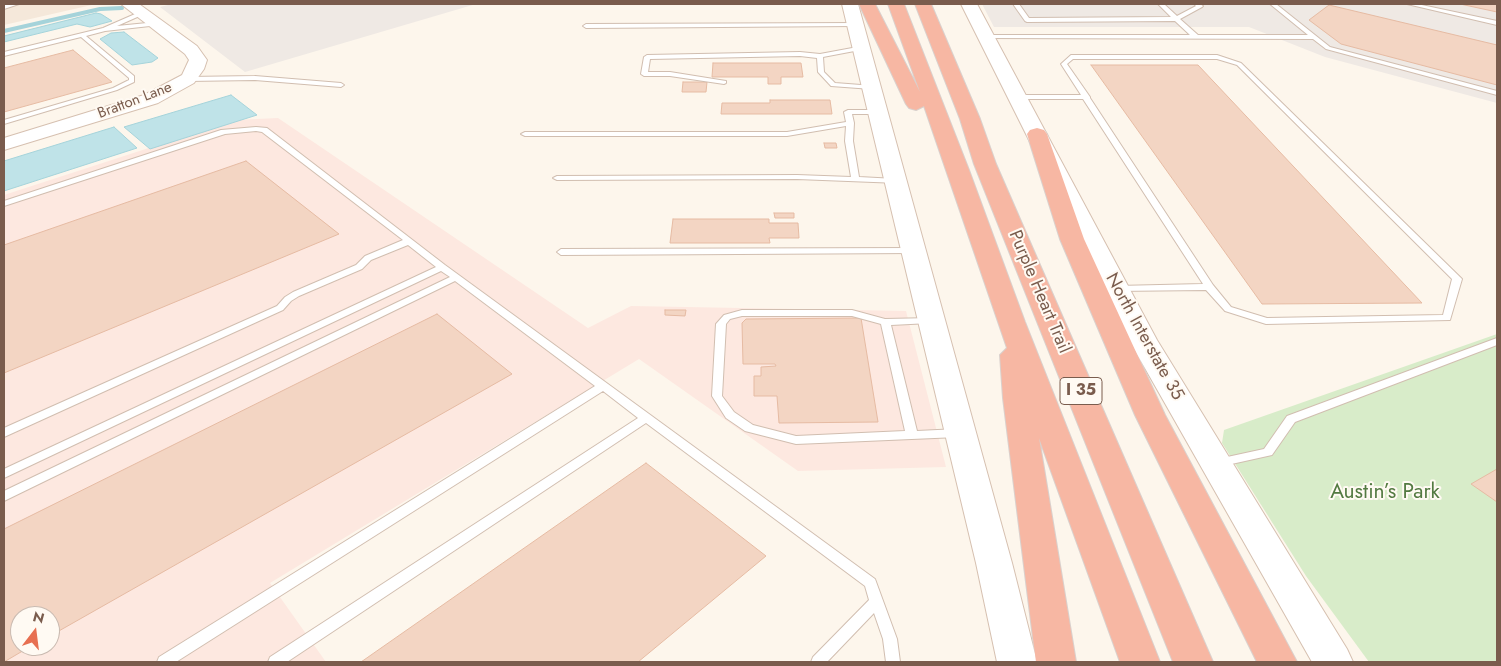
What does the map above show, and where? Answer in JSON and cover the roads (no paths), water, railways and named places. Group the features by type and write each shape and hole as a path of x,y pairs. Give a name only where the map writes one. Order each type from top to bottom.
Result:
{"highway":[{"path":"867,4 930,132 958,170"},
{"name":"Purple Heart Trail","path":"896,4 958,170 1011,322 1140,662"},
{"name":"Purple Heart Trail","path":"923,4 970,119 989,173 1193,662"},
{"path":"1036,134 1072,238 1150,415 1277,662"},
{"path":"1011,322 1018,398 1056,662"}],"main road":[{"path":"850,4 879,112 1017,662"},
{"name":"North Interstate 35","path":"968,4 1117,288 1215,464 1333,662"},
{"name":"Bratton Lane","path":"4,144 151,98 188,78 195,70 198,60 184,44 136,8"}],"street":[{"path":"4,6 13,4"}],"lane":[{"path":"1016,4 1027,20 1176,19 1200,6 1198,4"},
{"path":"1161,4 1196,37"},
{"path":"1273,4 1328,48 1497,93"},
{"path":"1410,4 1497,23"},
{"path":"105,29 136,8"},
{"path":"4,54 105,29 157,24"},
{"path":"586,26 856,24"},
{"path":"4,122 115,89 132,81 132,77 82,35"},
{"path":"986,37 1314,37"},
{"path":"724,82 670,74 644,74 647,56 800,54 820,56 862,48"},
{"path":"820,56 821,72 833,85 872,87"},
{"path":"1216,57 1239,64 1457,279 1447,318 1266,321 1228,309 1209,286 1064,64 1071,58 1216,57"},
{"path":"188,78 255,78 341,85"},
{"path":"1017,97 1087,97"},
{"path":"855,180 849,141 850,123 848,112 879,112"},
{"path":"525,134 787,134 850,123"},
{"path":"4,204 224,132 256,128 264,130 442,268 457,277 870,583 890,639 893,662"},
{"path":"557,178 797,177 896,181"},
{"path":"4,433 280,308 282,304 296,294 359,267 368,258 409,241"},
{"path":"562,252 914,251"},
{"path":"4,474 442,268"},
{"path":"4,496 457,277"},
{"path":"1117,288 1209,286"},
{"path":"931,320 885,322 852,313 742,313 727,317 721,324 717,396 730,415 750,428 796,440 960,432"},
{"path":"885,322 912,435"},
{"path":"1215,464 1268,452 1291,419 1497,340"},
{"path":"164,662 603,386"},
{"path":"275,662 646,418"},
{"path":"818,662 876,602"}],"water":[{"path":"96,13 112,21 90,27 77,24 4,42 4,36"},
{"path":"124,32 158,58 152,62 132,65 100,39 111,33"},
{"path":"231,95 257,115 150,149 124,127"},
{"path":"114,127 137,148 4,191 4,161"}],"waterway":[{"path":"4,31 100,9 122,8"}],"park label":[{"name":"Austin’s Park","path":"1385,493"}]}
